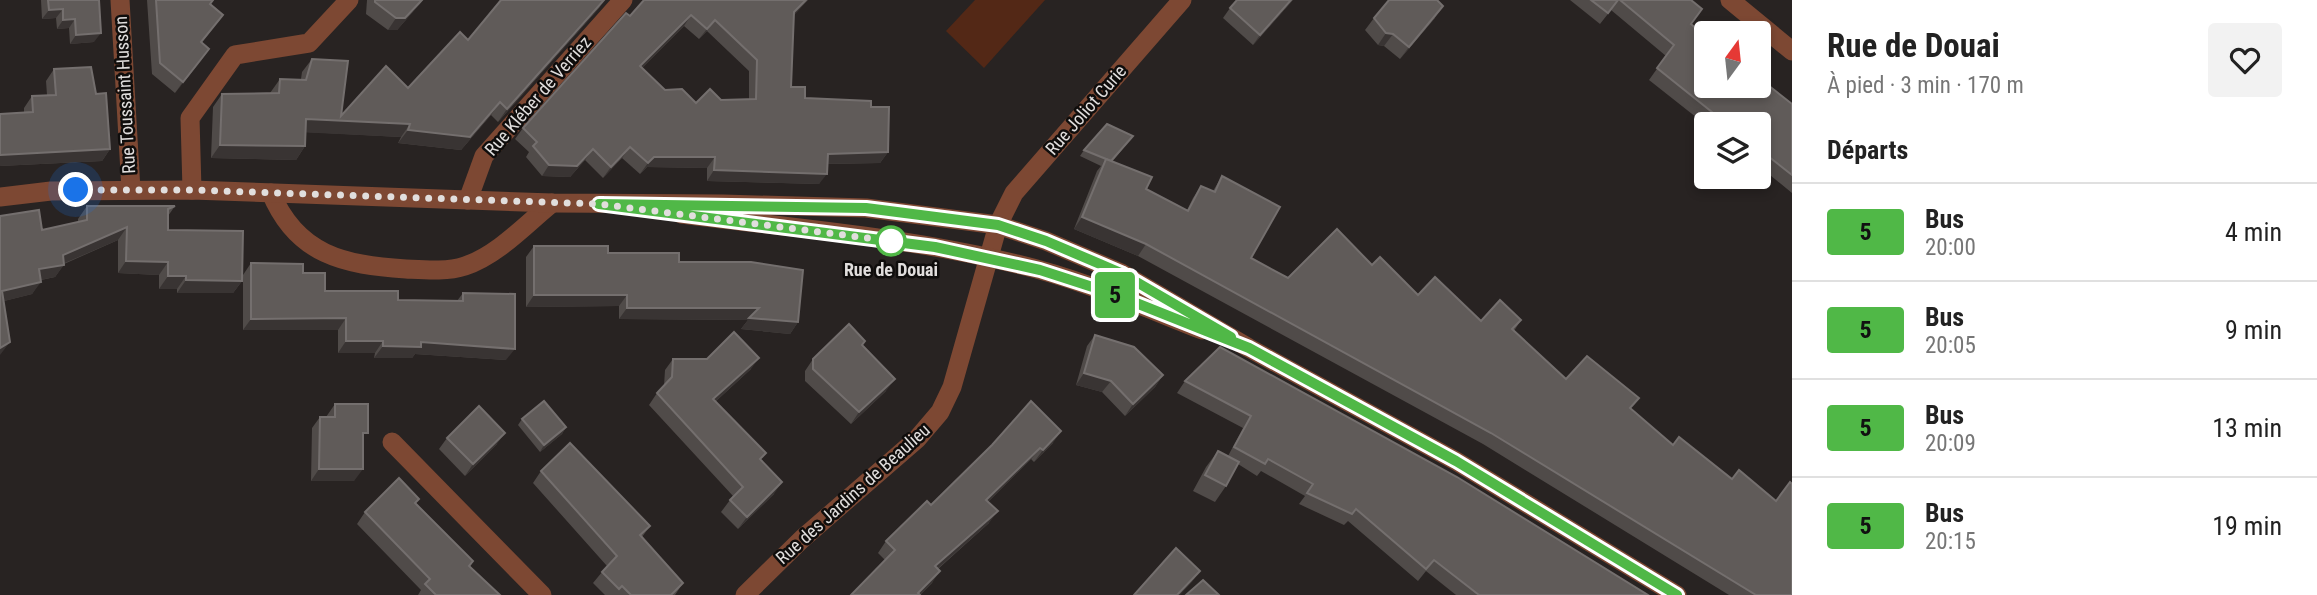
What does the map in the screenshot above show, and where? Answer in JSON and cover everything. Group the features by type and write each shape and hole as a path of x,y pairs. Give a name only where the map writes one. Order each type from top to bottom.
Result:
{"street":[{"name":"Rue Toussaint Husson","path":"120,0 131,190"},
{"path":"192,190 190,118 235,55 309,43 349,0"},
{"name":"Rue Kléber de Verriez","path":"468,200 484,156 623,0"},
{"name":"Rue Joliot Curie","path":"998,225 1014,193 1182,0"},
{"path":"1730,0 1792,51"},
{"path":"0,197 51,191 192,190 552,203 866,208 998,225 1046,241 1121,273 1249,348 1456,461 1677,595"},
{"path":"271,193 281,215 292,230 323,253 356,264 419,270 463,267 477,261 552,203"},
{"path":"599,204 885,240 988,257 1040,270 1111,293 1249,348"},
{"name":"Rue des Jardins de Beaulieu","path":"745,595 930,426 952,387 998,225"},
{"path":"392,442 542,595"}],"shaded area":[{"path":"975,0 1045,0 984,68 946,31"}],"building":[{"path":"48,0 99,0 101,33 76,35 75,19 63,20 63,9 49,10"},
{"path":"156,0 213,0 210,4 223,15 201,42 209,49 183,82 160,63"},
{"path":"375,0 422,0 405,18 396,18"},
{"path":"501,0 604,0 507,109 500,102 470,137 408,130 410,124 306,119 305,146 220,145 222,94 279,93 280,79 306,80 312,59 348,61 341,116 386,66 408,88 460,32 468,40"},
{"path":"644,0 806,0 794,12 791,87 805,87 805,98 871,101 871,107 889,107 888,152 828,154 827,174 714,170 715,157 654,157 648,163 630,147 611,167 593,149 577,166 549,165 533,146 537,142 523,128 626,13 630,16","holes":["691,15 707,29 715,20 757,60 756,99 721,100 710,89 696,103 682,89 665,90 640,66"]},
{"path":"1237,0 1291,0 1260,35 1230,8"},
{"path":"1389,0 1437,0 1443,6 1409,47 1393,34 1386,33 1374,18"},
{"path":"1591,0 1618,0 1608,13"},
{"path":"1620,0 1691,0 1702,9 1691,24 1694,27 1694,98 1657,68 1674,45"},
{"path":"91,67 96,94 106,93 110,149 0,155 0,114 33,112 32,96 56,95 54,69"},
{"path":"1771,87 1792,104 1792,175 1771,158 1771,112 1712,112 1694,98 1771,98"},
{"path":"1107,124 1133,136 1111,161 1084,150"},
{"path":"1106,159 1152,177 1146,189 1188,211 1201,186 1215,192 1222,176 1280,207 1251,258 1288,278 1337,229 1372,265 1380,257 1418,295 1435,277 1481,321 1500,300 1521,320 1512,329 1566,379 1587,356 1639,398 1630,408 1673,445 1679,437 1732,479 1739,470 1776,501 1790,482 1792,595 1756,595 1491,433 1146,244 1082,217"},
{"path":"87,206 175,206 168,209 168,230 243,231 242,281 186,280 186,276 168,276 168,262 126,261 127,227 63,255 64,265 39,269 41,282 2,291 10,342 0,348 0,216 39,210 42,230 87,220"},
{"path":"534,246 608,246 608,253 679,253 679,262 751,262 803,270 798,322 749,318 759,308 627,308 627,295 534,295"},
{"path":"251,263 303,264 303,273 325,273 325,291 398,291 398,300 463,301 463,293 515,294 515,349 421,342 421,347 383,346 383,341 346,341 346,318 251,319"},
{"path":"849,324 865,341 862,345 895,379 859,412 813,369 813,359"},
{"path":"734,332 759,358 713,399 766,453 760,459 782,482 747,517 730,500 743,487 657,393 672,377 673,359 707,359"},
{"path":"1095,335 1134,347 1163,375 1133,404 1111,381 1084,373"},
{"path":"1220,347 1457,477 1648,595 1479,595 1434,560 1426,569 1356,509 1352,514 1307,493 1313,484 1268,459 1265,464 1234,447 1251,416 1185,381"},
{"path":"544,401 566,427 544,445 522,419"},
{"path":"1031,401 1061,431 986,500 998,511 935,566 940,571 918,593 920,595 851,595 895,550 886,541 927,501 931,505 992,445"},
{"path":"335,404 368,404 368,433 363,433 363,469 319,469 320,417 335,417"},
{"path":"479,406 505,433 473,464 447,438"},
{"path":"570,443 650,526 640,535 683,583 671,595 631,595 622,586 619,589 602,572 617,556 541,471"},
{"path":"1218,451 1239,462 1226,486 1205,475"},
{"path":"399,478 419,499 415,503 473,561 469,566 500,595 436,595 425,584 430,579 365,512"},
{"path":"1176,548 1200,571 1177,595 1134,595"},
{"path":"1203,580 1219,595 1186,595"}],"bus line":[{"name":"5","path":"1231,337 1121,273 1046,241 998,225 961,218 866,208 599,204 935,247 1040,270 1111,293 1249,348 1456,461 1677,595"}],"place":[{"name":"Rue de Douai","path":"891,241"}],"route":[{"path":"76,190 192,190 599,204 891,241"}]}
